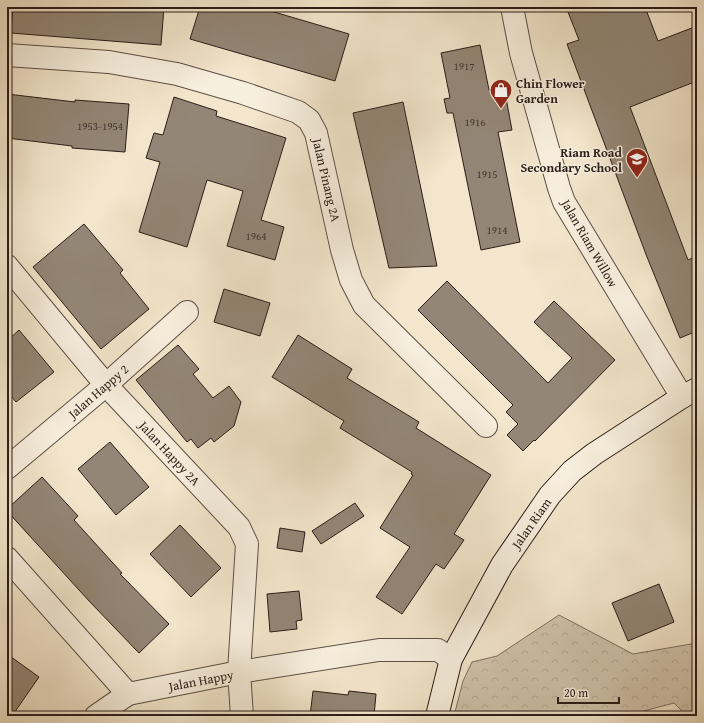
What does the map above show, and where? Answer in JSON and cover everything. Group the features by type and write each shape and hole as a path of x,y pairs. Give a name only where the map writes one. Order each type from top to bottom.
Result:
{"street":[{"name":"Jalan Riam Willow","path":"512,7 521,53 564,202 689,393"},
{"name":"Jalan Pinang 2A","path":"7,55 109,62 177,74 243,93 298,112 309,120 316,133 348,272 364,305 486,426"},
{"name":"Jalan Happy 2A","path":"7,266 106,385 239,527 247,544 239,672 242,716"},
{"name":"Jalan Happy 2","path":"7,468 106,385 187,312"},
{"name":"Jalan Riam","path":"437,716 451,659 502,565 550,495 572,471 594,454 689,393"},
{"path":"7,558 128,694 96,716"},
{"name":"Jalan Happy","path":"128,694 239,672 379,650 438,650 451,659"}],"green space":[{"path":"559,615 633,654 697,643 697,716 687,716 674,703 625,716 454,716 463,681 472,662 497,656"}],"building":[{"path":"13,7 164,7 161,45 11,33"},
{"path":"200,7 257,7 349,34 335,81 190,39"},
{"name":"Riam Road Secondary School","path":"566,7 645,7 658,41 697,26 697,81 630,107 688,260 697,256 697,331 680,338 647,257 567,44 579,40"},
{"path":"480,45 489,90 504,87 512,130 498,132 520,242 481,250 453,113 447,113 444,99 450,98 441,53"},
{"path":"7,94 75,102 75,100 129,104 125,152 72,148 72,146 7,138"},
{"path":"174,97 217,111 216,116 286,138 261,220 284,227 275,260 227,246 243,191 207,180 187,247 139,232 160,162 146,158 154,133 163,135"},
{"path":"403,102 437,266 389,268 353,113"},
{"path":"84,224 123,270 120,273 149,309 101,349 33,267"},
{"path":"447,281 548,383 572,358 534,322 554,301 615,360 535,441 534,440 523,451 507,435 518,424 506,412 513,405 418,310"},
{"path":"224,289 270,303 260,336 214,322"},
{"path":"19,330 54,372 16,402 7,391 7,341"},
{"path":"298,335 352,369 347,378 419,422 416,428 491,475 454,534 464,540 444,569 436,564 402,614 376,597 410,547 380,528 413,475 411,474 412,472 340,428 344,421 272,377"},
{"path":"178,345 199,369 193,374 213,398 229,386 241,402 234,426 214,442 211,438 198,448 191,439 187,442 136,380"},
{"path":"110,442 149,487 116,515 78,469"},
{"path":"42,477 78,516 74,520 122,573 120,574 169,624 139,653 7,511 7,509"},
{"path":"355,503 364,516 321,544 312,531"},
{"path":"180,525 221,568 191,597 150,554"},
{"path":"280,528 305,532 302,552 277,548"},
{"path":"659,584 674,622 628,641 612,603"},
{"path":"299,591 302,620 296,621 297,629 270,632 267,594"},
{"path":"7,654 39,677 12,716 7,716"},
{"path":"313,691 348,695 349,691 376,694 374,716 310,716"}],"place":[{"name":"Chin Flower Garden","path":"501,110"},
{"name":"Riam Road Secondary School","path":"637,178"}]}
